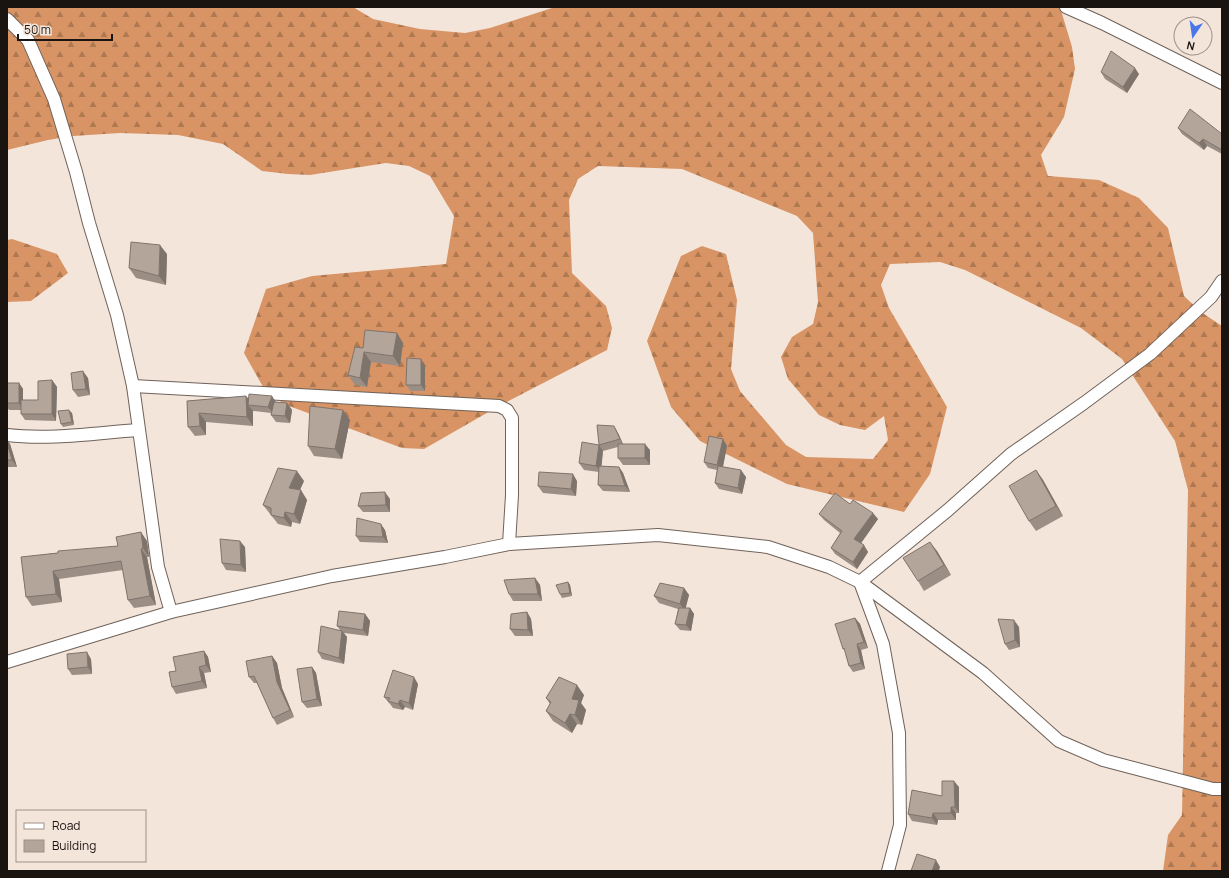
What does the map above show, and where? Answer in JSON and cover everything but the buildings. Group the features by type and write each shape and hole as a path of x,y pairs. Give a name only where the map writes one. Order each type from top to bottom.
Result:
{"street":[{"path":"1066,7 1102,23 1222,83"},
{"path":"7,19 28,40 54,99 117,315 133,386 158,567 171,612"},
{"path":"860,582 948,510 1011,454 1084,403 1150,354 1211,297 1222,281"},
{"path":"133,386 499,406 507,410 512,418 512,495 509,544"},
{"path":"7,435 50,437 138,430"},
{"path":"7,662 171,612 332,576 445,557 509,544 658,535 768,547 829,567 860,582 983,673 1059,741 1103,760 1213,789 1222,789"},
{"path":"860,582 883,644 899,733 900,825 888,871"}],"green space":[{"path":"7,7 353,7 373,19 420,29 465,33 490,28 555,7 1060,7 1072,47 1075,69 1064,117 1041,155 1048,176 1099,180 1139,198 1168,228 1184,296 1201,312 1222,326 1222,871 1163,871 1168,835 1182,815 1188,490 1175,441 1122,359 1081,328 965,270 940,262 890,264 881,285 889,308 947,407 930,474 904,512 787,484 700,441 671,407 647,341 681,256 702,246 726,254 737,300 731,369 740,391 786,445 806,457 873,459 888,440 884,416 865,430 840,425 819,415 788,379 781,357 792,337 813,324 818,302 813,233 797,216 682,169 598,166 578,179 569,200 572,273 606,306 612,328 607,350 499,406 424,449 402,448 289,406 267,394 244,353 266,289 312,276 446,264 454,216 430,176 409,166 386,163 310,175 262,171 223,144 178,135 120,133 73,136 48,140 7,150"},
{"path":"12,239 57,254 68,273 31,301 7,302 7,240"}]}
